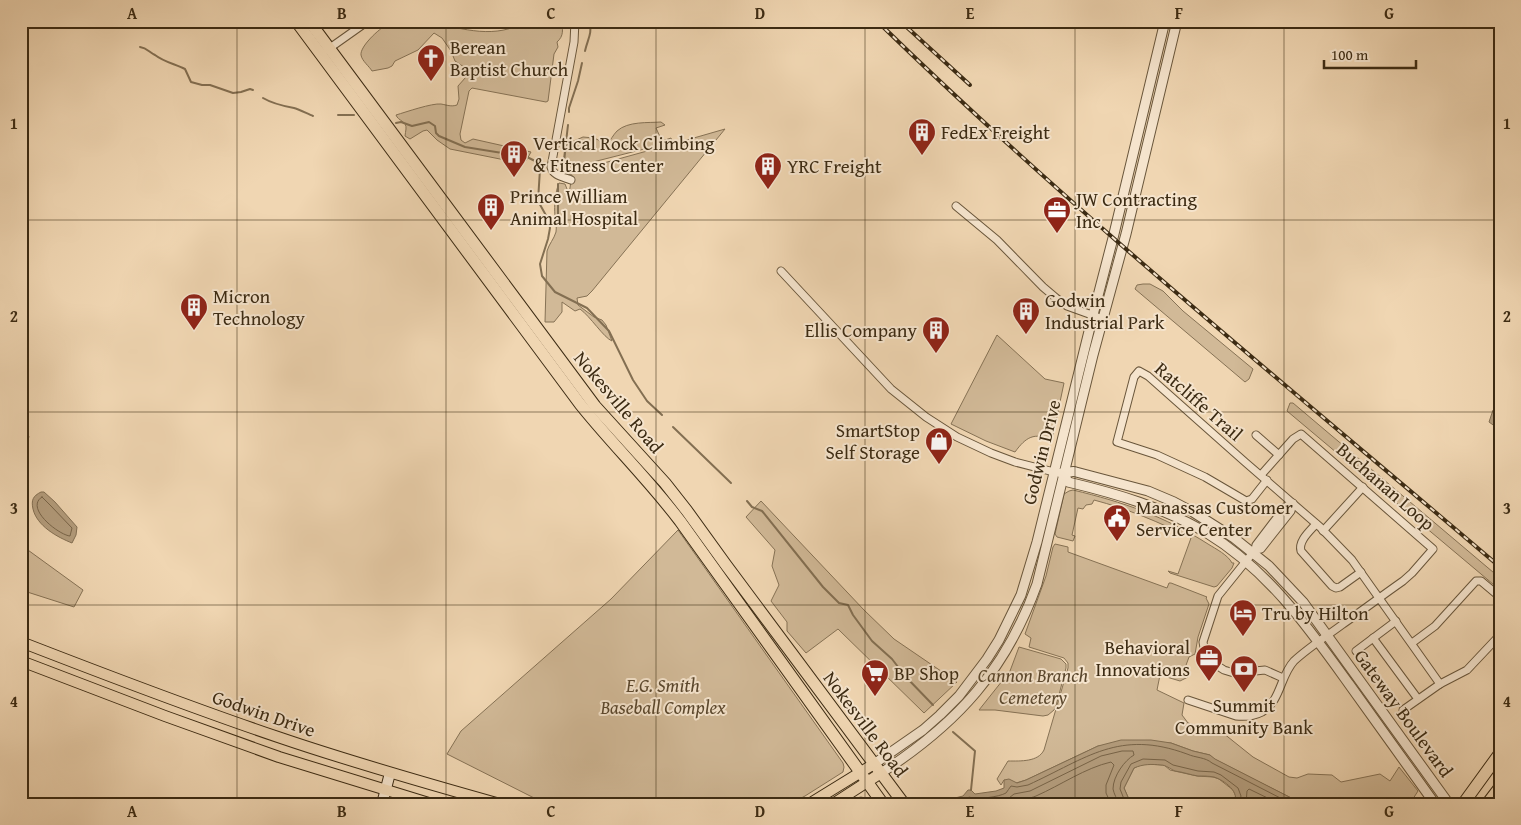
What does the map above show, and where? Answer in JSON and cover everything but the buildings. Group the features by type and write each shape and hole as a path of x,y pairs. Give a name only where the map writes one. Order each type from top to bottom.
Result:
{"highway":[{"name":"Nokesville Road","path":"296,21 325,52 595,406 687,511 904,804"},
{"name":"Nokesville Road","path":"309,21 325,52 580,404 680,520 883,804"},
{"path":"1464,802 1500,753"},
{"path":"1488,804 1500,787"}],"main road":[{"name":"Godwin Drive","path":"21,642 217,716 304,746 500,804"},
{"name":"Godwin Drive","path":"21,662 279,757 432,804"},
{"name":"Godwin Drive","path":"809,804 860,772 878,768"},
{"name":"Godwin Drive","path":"833,804 868,782 878,768"},
{"path":"382,804 390,773"}],"street":[{"path":"325,52 368,21"},
{"path":"469,21 488,24 502,21"},
{"path":"571,180 554,174 551,167 574,42 575,21"},
{"name":"Godwin Drive","path":"878,768 940,716 973,679 999,640 1016,607 1027,577 1114,238 1165,21"},
{"name":"Godwin Drive","path":"878,768 922,745 954,717 980,688 1010,645 1031,601 1037,584 1126,234 1177,21"},
{"path":"956,206 997,240 1042,287 1056,298 1068,306 1103,319"},
{"path":"781,271 892,389 926,417 957,436 997,456 1054,472"},
{"name":"Ratcliffe Trail","path":"1267,480 1252,499 1246,501 1205,478 1157,455 1117,442 1134,377 1138,371 1148,376 1267,480 1316,524 1352,560 1440,684"},
{"name":"Buchanan Loop","path":"1188,700 1236,716 1252,716 1262,712 1276,698 1283,678 1295,661 1412,573 1433,548 1301,434 1293,439 1261,475"},
{"path":"1256,435 1278,455"},
{"name":"Gateway Boulevard","path":"1054,472 1064,474 1071,470 1148,491 1174,502 1213,524 1254,551 1292,590 1328,635 1450,804"},
{"name":"Gateway Boulevard","path":"1064,474 1068,482 1138,500 1181,519 1208,534 1269,582 1301,617 1435,804"},
{"path":"1323,531 1363,487"},
{"path":"1283,678 1265,670 1237,674 1224,670 1213,663 1206,653 1203,642 1218,596 1254,551 1261,549 1291,511 1293,503"},
{"path":"1316,524 1300,547 1332,586 1340,587 1361,572"},
{"path":"1412,643 1434,626 1476,581 1481,581 1500,597"},
{"path":"1356,651 1396,621"},
{"path":"1403,710 1440,684 1467,670 1500,635"},
{"path":"1373,638 1418,699"},
{"path":"999,640 1010,645"}],"green space":[{"path":"526,21 561,21 562,32 554,54 548,101 472,88 469,91 460,134 461,140 465,143 473,139 531,152 526,161 509,158 505,160 450,149 427,130 410,139 405,136 406,126 396,115 432,105 457,105 459,99 458,86 466,77 466,71 464,67 455,61 442,38 434,33 418,50 395,61 388,68 372,71 361,55 363,48 372,36 387,25 401,23 428,26 431,22 467,30 491,32 515,27"},
{"path":"661,122 665,125 656,128 662,141 671,138 673,144 725,129 592,291 587,296 577,298 578,305 594,317 602,320 612,341 580,309 575,311 562,302 562,312 554,322 545,322 547,251 556,232 556,195 559,183 565,184 569,194 572,175 567,174 565,166 567,144 583,137 594,138 607,144 622,128 632,124","holes":["652,147 658,148 582,169 593,162"]},
{"path":"1150,284 1163,291 1183,311 1253,369 1249,379 1245,382 1135,289 1137,285"},
{"path":"997,335 1045,379 1064,383 1052,440 1040,436 1031,437 1015,452 986,441 951,424"},
{"path":"1290,403 1293,403 1500,578 1500,590 1287,411"},
{"path":"21,427 26,429 29,437 21,450"},
{"path":"1073,490 1126,505 1175,525 1225,555 1234,563 1232,568 1214,587 1170,573 1168,571 1178,574 1191,538 1143,516 1094,500 1092,504 1086,505 1083,509 1078,508 1072,535 1075,536 1073,541 1057,537 1055,534 1064,494"},
{"path":"761,501 894,639 957,682 924,713 838,629 806,653 787,631 787,622 771,601 779,585 772,566 775,550 746,517"},
{"name":"E.G. Smith Baseball Complex","path":"678,530 843,763 843,772 790,804 546,804 447,754 461,731 611,599"},
{"path":"1055,544 1068,547 1068,552 1167,588 1169,583 1171,583 1207,597 1209,604 1198,637 1195,654 1189,657 1185,668 1189,673 1188,677 1180,681 1160,675 1157,690 1184,703 1182,715 1188,723 1223,733 1253,757 1289,777 1297,778 1308,774 1332,775 1341,782 1380,774 1390,781 1399,767 1418,791 1411,802 1413,804 1303,804 1214,759 1210,755 1171,743 1098,746 1026,780 1016,783 1004,780 1001,785 997,779 1008,761 1033,759 1038,757 1044,750 1068,668 1068,663 1064,658 1029,647 1031,638 1025,634 1046,576"},
{"path":"21,545 83,590 74,607 21,590"},
{"name":"Cannon Branch Cemetery","path":"1019,647 1061,659 1066,664 1054,710 1048,715 1043,716 979,710 1010,671"},
{"path":"1143,764 1164,765 1170,770 1219,779 1233,790 1236,800 1233,804 1131,804 1124,788 1134,768"},
{"path":"856,798 869,799 874,804 846,804"}],"water":[{"path":"1500,405 1500,430 1489,422 1493,410"},
{"path":"44,492 55,502 77,527 72,543 48,530 35,515 32,503 34,497"},
{"path":"1121,740 1151,740 1171,743 1210,755 1303,804 1233,804 1235,800 1234,791 1218,779 1195,776 1175,771 1163,765 1151,764 1134,768 1124,788 1131,804 919,804 918,802 919,798 939,802 963,796 968,790 975,794 996,791 1004,788 1004,780 1009,779 1017,783 1026,780 1098,746"}],"waterway":[{"path":"585,51 590,33 590,21"},
{"path":"140,47 185,69 191,82 210,85 233,93 253,90"},
{"path":"569,112 582,63"},
{"path":"263,98 313,116"},
{"path":"338,115 354,115"},
{"path":"396,123 401,122 412,126 429,122 435,126 436,133 439,136 465,147 527,157 537,162 540,169 538,201 548,219 550,228 540,264 542,276 555,292 587,308 609,331 633,380 647,401 662,415"},
{"path":"563,168 568,125"},
{"path":"550,226 558,216 558,184"},
{"path":"673,427 731,483"},
{"path":"747,501 752,507 762,511 823,587 839,603 848,605 872,641 892,659 905,676 933,705"},
{"path":"953,732 975,751 971,790"}],"railway":[{"path":"877,21 1028,163 1184,299 1500,567"},
{"path":"900,21 970,85"}],"place":[{"name":"Berean Baptist Church","path":"431,82"},
{"name":"FedEx Freight","path":"922,156"},
{"name":"Vertical Rock Climbing & Fitness Center","path":"514,178"},
{"name":"YRC Freight","path":"768,190"},
{"name":"Prince William Animal Hospital","path":"491,231"},
{"name":"JW Contracting Inc","path":"1057,234"},
{"name":"Micron Technology","path":"194,331"},
{"name":"Godwin Industrial Park","path":"1026,335"},
{"name":"Ellis Company","path":"936,354"},
{"name":"SmartStop Self Storage","path":"939,465"},
{"name":"Manassas Customer Service Center","path":"1117,542"},
{"name":"Tru by Hilton","path":"1243,637"},
{"name":"Behavioral Innovations","path":"1209,682"},
{"name":"Summit Community Bank","path":"1244,693"},
{"name":"BP Shop","path":"875,697"}]}
